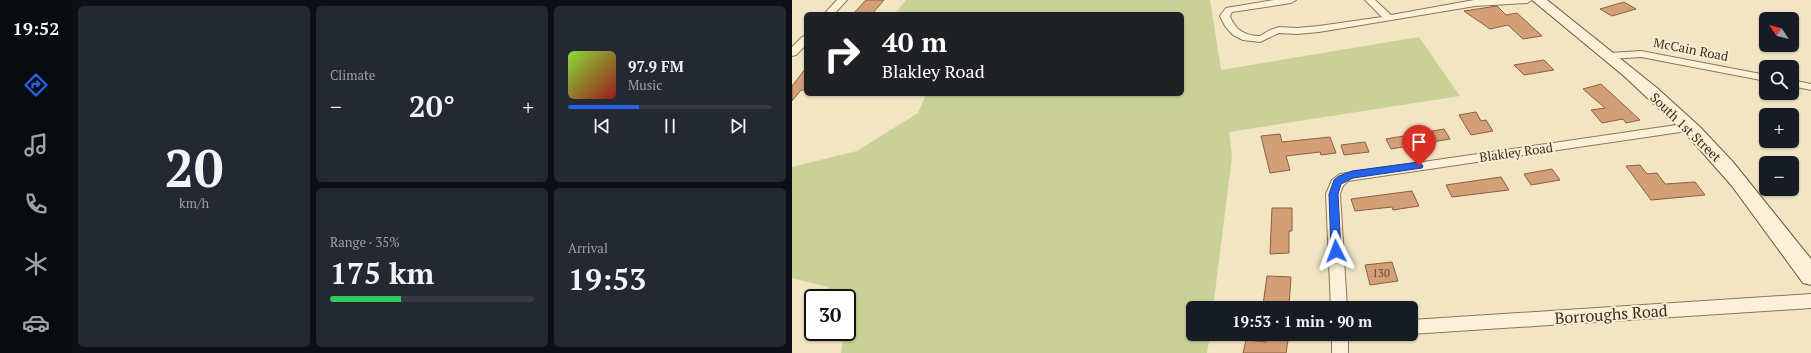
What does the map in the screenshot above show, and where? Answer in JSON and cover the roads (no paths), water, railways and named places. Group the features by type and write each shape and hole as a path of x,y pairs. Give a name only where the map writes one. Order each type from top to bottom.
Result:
{"main road":[{"name":"South 1st Street","path":"1540,0 1610,56 1690,127 1737,178 1811,276"}],"street":[{"path":"831,12 842,0"},
{"path":"1291,0 1229,10 1225,16 1236,33 1258,40 1277,30 1312,29 1388,18 1478,2 1527,0"},
{"path":"1370,0 1388,18"},
{"path":"792,54 804,40"},
{"name":"McCain Road","path":"1610,56 1627,54 1648,55 1759,77"},
{"path":"1799,84 1811,87"},
{"name":"Blakley Road","path":"1338,301 1333,194 1337,183 1342,178 1352,175 1690,127"},
{"name":"Borroughs Road","path":"1418,328 1811,301"},
{"path":"1340,341 1340,353"}]}
